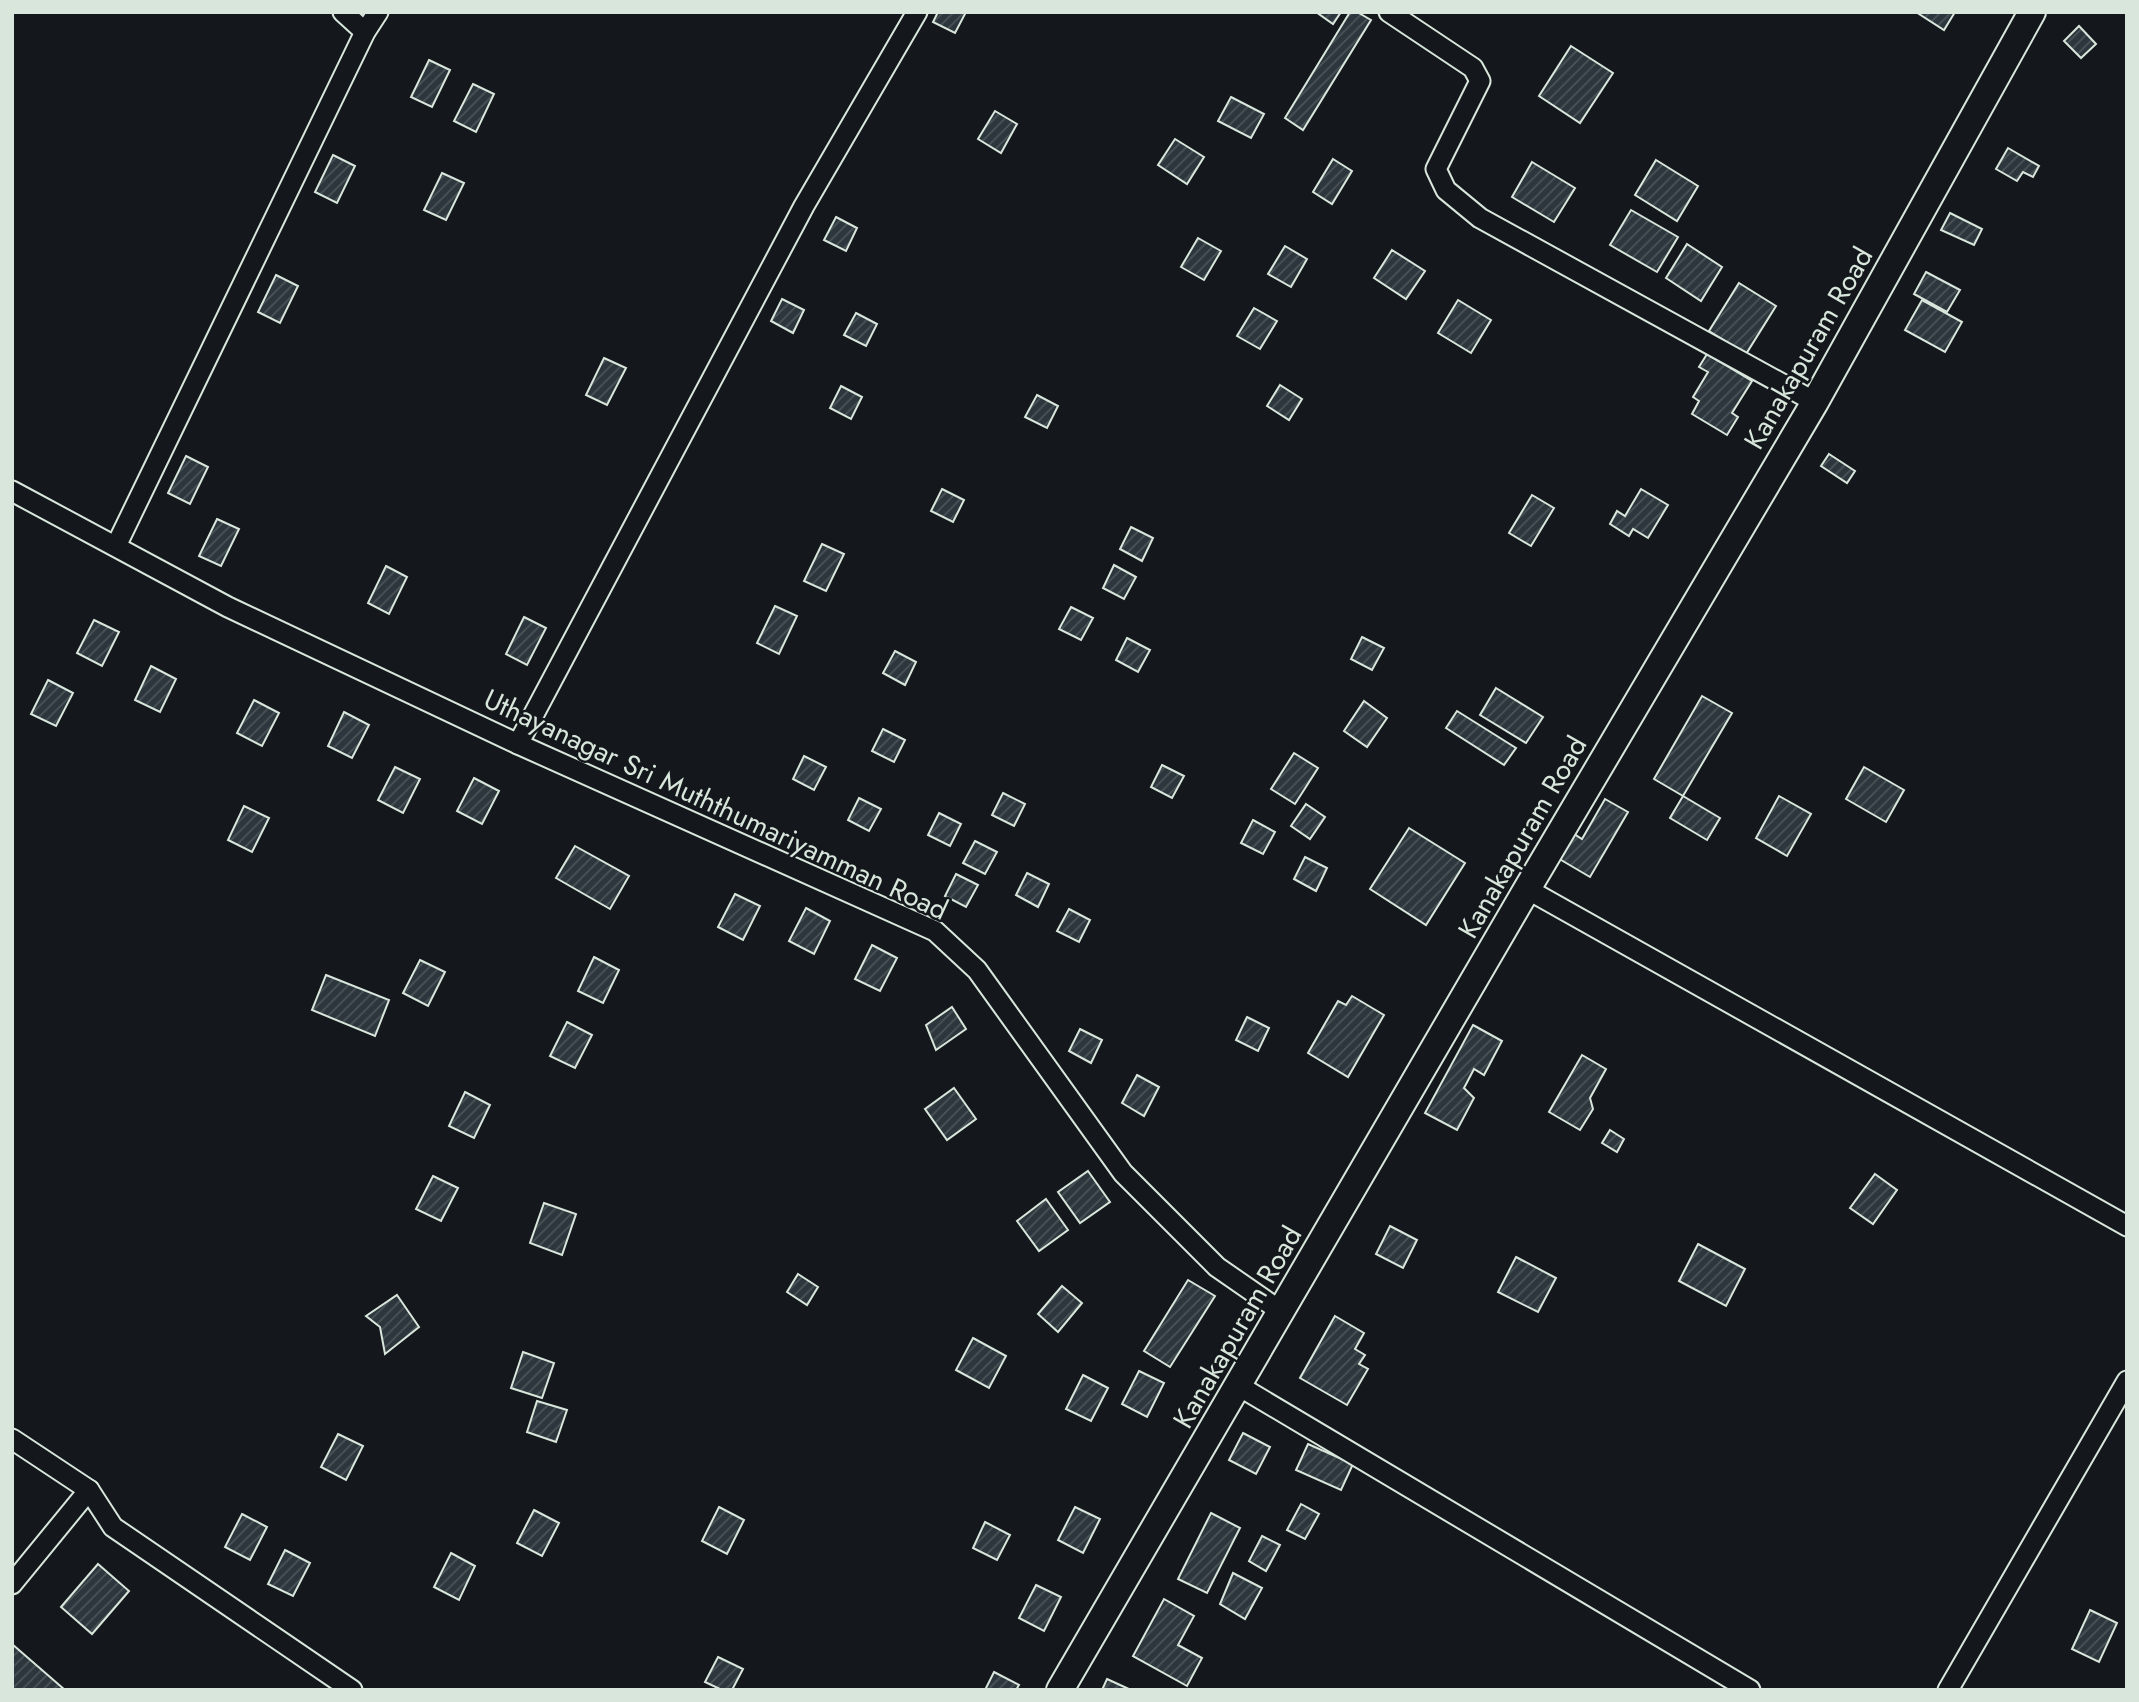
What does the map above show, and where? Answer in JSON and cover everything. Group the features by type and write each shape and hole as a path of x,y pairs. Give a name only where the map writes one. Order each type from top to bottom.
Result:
{"street":[{"path":"343,12 365,32"},
{"path":"116,546 365,32 378,12"},
{"path":"518,744 804,206 917,12"},
{"path":"1389,12 1473,68 1480,81 1436,169 1446,190 1480,218 1815,402"},
{"name":"Kanakapuram Road","path":"1060,1690 1527,889 1815,402 2032,12"},
{"name":"Uthayanagar Sri Muththumariyamman Road","path":"12,491 228,607 518,744 935,931 977,970 1123,1173 1217,1267 1282,1312"},
{"path":"1527,889 2127,1226"},
{"path":"1948,1690 2127,1381"},
{"path":"1239,1386 1750,1690"},
{"path":"12,1439 89,1490 113,1527 352,1690"},
{"path":"12,1584 89,1490"}],"building":[{"path":"938,12 966,12 955,33 933,22"},
{"path":"1316,12 1341,12 1333,24"},
{"path":"1350,12 1357,12 1371,20 1303,130 1285,118"},
{"path":"1916,12 1955,12 1944,30"},
{"path":"2079,26 2096,44 2081,58 2064,41"},
{"path":"1571,46 1613,73 1580,123 1539,96"},
{"path":"429,60 450,70 432,107 411,97"},
{"path":"473,84 494,94 476,132 454,121"},
{"path":"1231,97 1264,114 1251,138 1218,121"},
{"path":"995,111 1017,124 1001,153 978,139"},
{"path":"1175,139 1204,157 1187,184 1158,165"},
{"path":"2008,148 2039,166 2033,177 2023,172 2017,181 1996,169"},
{"path":"333,155 355,166 337,203 315,192"},
{"path":"1333,159 1352,171 1332,204 1313,192"},
{"path":"1656,160 1698,186 1677,221 1635,195"},
{"path":"1532,162 1575,188 1554,222 1512,197"},
{"path":"442,173 464,183 446,220 424,210"},
{"path":"1631,210 1678,237 1657,272 1610,245"},
{"path":"1950,213 1982,229 1974,245 1941,230"},
{"path":"836,217 857,228 846,251 824,240"},
{"path":"1198,238 1221,251 1204,280 1181,267"},
{"path":"1687,244 1722,267 1701,301 1666,278"},
{"path":"1285,246 1307,259 1291,287 1268,274"},
{"path":"1392,250 1425,271 1406,299 1374,278"},
{"path":"1926,272 1960,290 1947,312 1914,294"},
{"path":"276,275 298,286 280,323 258,312"},
{"path":"1739,283 1776,306 1746,354 1709,331"},
{"path":"782,299 804,310 793,333 771,321"},
{"path":"1458,300 1491,320 1471,353 1438,333"},
{"path":"1922,300 1962,322 1945,352 1905,330"},
{"path":"1254,308 1277,321 1260,349 1237,336"},
{"path":"856,313 877,324 866,346 844,335"},
{"path":"1707,354 1752,381 1732,413 1738,417 1727,435 1692,414 1699,401 1693,397 1708,372 1699,367"},
{"path":"604,358 626,368 607,405 586,395"},
{"path":"1280,385 1302,399 1289,420 1267,406"},
{"path":"841,386 862,397 851,419 830,408"},
{"path":"1037,395 1058,406 1047,428 1025,417"},
{"path":"1829,454 1855,471 1847,483 1821,466"},
{"path":"186,456 208,467 190,504 168,493"},
{"path":"942,489 964,500 953,522 931,511"},
{"path":"1641,489 1668,505 1648,538 1633,529 1629,536 1610,524 1617,511 1625,516"},
{"path":"1532,495 1554,508 1531,546 1509,533"},
{"path":"217,519 239,529 221,566 199,556"},
{"path":"1131,527 1153,538 1142,561 1120,549"},
{"path":"822,544 844,554 826,591 804,581"},
{"path":"1114,565 1136,577 1124,599 1103,588"},
{"path":"386,566 407,577 389,614 368,603"},
{"path":"775,606 797,616 779,654 757,643"},
{"path":"1071,607 1093,618 1081,640 1059,629"},
{"path":"524,617 546,628 527,665 506,654"},
{"path":"94,620 119,632 102,666 77,653"},
{"path":"1362,637 1384,648 1372,670 1351,659"},
{"path":"1127,638 1150,650 1138,672 1116,660"},
{"path":"895,651 916,662 905,685 883,673"},
{"path":"151,666 176,679 160,712 135,700"},
{"path":"48,680 73,693 56,726 31,714"},
{"path":"1496,688 1543,717 1526,743 1480,715"},
{"path":"1702,696 1732,713 1683,796 1654,779"},
{"path":"254,700 279,713 262,746 237,733"},
{"path":"1364,701 1387,718 1367,747 1344,731"},
{"path":"1457,711 1516,748 1504,765 1446,728"},
{"path":"344,712 369,725 352,758 328,746"},
{"path":"883,729 905,740 894,762 872,751"},
{"path":"1294,753 1318,768 1295,804 1271,789"},
{"path":"804,756 826,767 814,790 793,779"},
{"path":"1162,765 1184,776 1172,798 1151,787"},
{"path":"395,767 420,779 403,813 378,800"},
{"path":"1864,767 1904,790 1886,822 1846,799"},
{"path":"474,778 499,791 482,824 457,811"},
{"path":"1003,793 1025,804 1014,826 992,815"},
{"path":"1683,796 1720,818 1707,840 1670,818"},
{"path":"1779,796 1811,814 1787,856 1756,838"},
{"path":"859,798 881,809 869,831 848,820"},
{"path":"1605,799 1628,812 1590,877 1556,857 1571,832 1582,839"},
{"path":"1306,804 1325,817 1310,839 1291,826"},
{"path":"244,806 269,818 252,852 228,840"},
{"path":"939,813 961,824 950,846 928,835"},
{"path":"1253,820 1275,832 1263,854 1241,843"},
{"path":"1409,828 1465,863 1426,925 1370,889"},
{"path":"975,841 997,852 985,874 963,863"},
{"path":"575,846 629,876 610,909 556,878"},
{"path":"1305,857 1327,868 1316,891 1294,879"},
{"path":"1027,873 1049,884 1038,907 1016,895"},
{"path":"956,874 978,885 966,907 945,896"},
{"path":"735,894 760,906 743,940 718,927"},
{"path":"806,908 830,921 814,954 789,941"},
{"path":"1069,909 1090,920 1079,942 1057,931"},
{"path":"872,945 897,958 880,991 855,979"},
{"path":"594,957 619,970 603,1003 578,991"},
{"path":"420,960 445,972 428,1006 403,993"},
{"path":"326,975 389,1000 375,1036 312,1010"},
{"path":"1352,996 1384,1015 1348,1077 1308,1053 1338,1001 1346,1005"},
{"path":"952,1007 966,1029 936,1050 926,1025"},
{"path":"1247,1017 1269,1028 1258,1051 1236,1040"},
{"path":"567,1022 592,1035 575,1068 550,1056"},
{"path":"1473,1025 1502,1041 1484,1075 1474,1069 1464,1088 1474,1098 1457,1130 1425,1113"},
{"path":"1080,1029 1102,1040 1091,1063 1069,1051"},
{"path":"1582,1055 1606,1069 1590,1098 1593,1109 1580,1130 1549,1112"},
{"path":"1137,1075 1159,1087 1144,1116 1122,1103"},
{"path":"954,1088 976,1119 947,1140 925,1109"},
{"path":"465,1092 490,1105 474,1138 449,1126"},
{"path":"1610,1130 1624,1139 1617,1152 1602,1143"},
{"path":"1088,1171 1110,1202 1080,1223 1058,1192"},
{"path":"1875,1174 1897,1190 1873,1224 1850,1208"},
{"path":"433,1176 458,1188 441,1221 416,1209"},
{"path":"1046,1199 1068,1230 1039,1251 1017,1221"},
{"path":"544,1203 576,1214 562,1255 530,1243"},
{"path":"1390,1226 1417,1240 1403,1268 1376,1254"},
{"path":"1698,1244 1745,1269 1726,1306 1679,1281"},
{"path":"1516,1257 1556,1278 1538,1312 1498,1292"},
{"path":"798,1274 818,1287 807,1305 787,1292"},
{"path":"1188,1280 1215,1296 1170,1367 1144,1351"},
{"path":"1062,1286 1082,1303 1058,1332 1038,1314"},
{"path":"397,1295 419,1327 385,1354 380,1327 366,1316"},
{"path":"1335,1316 1364,1333 1355,1349 1365,1355 1359,1364 1368,1369 1347,1405 1300,1378"},
{"path":"973,1338 1006,1356 989,1388 956,1370"},
{"path":"523,1352 554,1363 542,1398 511,1388"},
{"path":"1139,1371 1164,1383 1147,1417 1122,1404"},
{"path":"1083,1375 1108,1388 1091,1421 1066,1409"},
{"path":"537,1401 567,1410 556,1442 527,1432"},
{"path":"1243,1433 1270,1447 1256,1474 1229,1460"},
{"path":"338,1434 363,1446 346,1480 321,1467"},
{"path":"1308,1444 1353,1464 1341,1490 1296,1470"},
{"path":"1301,1504 1319,1514 1305,1539 1287,1530"},
{"path":"719,1507 744,1520 727,1554 702,1541"},
{"path":"1075,1507 1100,1519 1083,1553 1058,1540"},
{"path":"534,1510 559,1523 542,1556 517,1543"},
{"path":"1211,1513 1240,1528 1207,1593 1178,1579"},
{"path":"242,1514 267,1527 250,1560 225,1547"},
{"path":"985,1522 1010,1535 997,1560 973,1548"},
{"path":"1262,1536 1280,1545 1266,1571 1249,1561"},
{"path":"285,1550 310,1563 293,1596 268,1584"},
{"path":"451,1553 475,1566 459,1600 434,1587"},
{"path":"98,1564 129,1591 92,1634 61,1607"},
{"path":"1233,1573 1262,1588 1245,1619 1220,1604"},
{"path":"1036,1585 1061,1597 1044,1631 1019,1618"},
{"path":"1164,1599 1194,1616 1178,1645 1202,1658 1187,1686 1133,1656"},
{"path":"2090,1610 2117,1623 2099,1662 2072,1649"},
{"path":"12,1644 65,1690 12,1690"},
{"path":"718,1657 743,1669 732,1690 722,1690 705,1682"},
{"path":"994,1672 1019,1685 1016,1690 985,1690"},
{"path":"1107,1679 1131,1690 1102,1690"}]}
